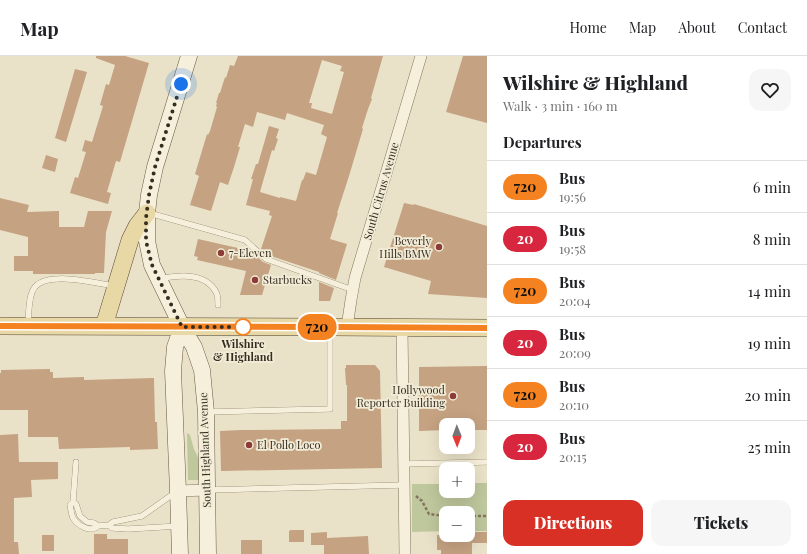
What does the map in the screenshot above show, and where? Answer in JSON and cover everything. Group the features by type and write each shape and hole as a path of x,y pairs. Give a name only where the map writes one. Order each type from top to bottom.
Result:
{"main road":[{"name":"South Highland Avenue","path":"190,56 155,167 149,195 146,241 152,265 182,327 194,347 202,370 206,412 208,554"},
{"path":"104,326 130,240 137,226 147,213"},
{"path":"0,326 487,328"},
{"path":"180,554 173,371 175,347 182,327"}],"street":[{"name":"South Citrus Avenue","path":"347,327 358,270 421,56"},
{"path":"402,327 404,554"},
{"path":"178,491 207,490"}],"lane":[{"path":"147,213 245,240 266,259 353,290"},
{"path":"159,279 174,276 189,276 206,281 217,293 218,305"},
{"path":"28,326 32,293 35,287 40,283 60,278 116,286"},
{"path":"206,412 330,409 330,327"},
{"path":"76,462 73,502 76,504 80,516 83,519 98,526 109,525 113,522 142,516 178,491"},
{"path":"403,464 487,462"},
{"path":"207,490 404,485"},
{"path":"109,525 112,528 128,529 179,526"}],"path":[{"path":"404,485 422,501 429,514 439,515"},
{"path":"475,516 487,516"}],"green space":[{"path":"187,433 190,435 199,459 199,480 188,480"},
{"path":"475,483 487,483 487,531 475,531 475,506 439,506 439,531 412,532 412,484 439,484 439,498 475,498"}],"building":[{"path":"96,56 125,56 149,63 120,162 116,161 107,192 111,193 108,204 70,193 75,177 78,178 86,152 82,151 85,140 92,142 103,106 100,105 106,84 109,85 115,65 96,58"},
{"path":"238,56 383,56 371,98 372,99 362,128 363,129 330,239 347,244 336,280 319,272 268,255 261,249 272,216 269,215 270,211 246,205 253,179 251,179 256,164 258,164 269,126 279,129 276,138 278,139 274,151 272,150 260,192 296,201 306,172 316,175 327,137 321,134 324,125 287,113 285,120 257,112 253,127 245,124 238,147 240,147 228,185 220,182 211,211 190,205 199,176 195,174 207,134 208,135 210,131 217,107 216,103 219,93 230,65 234,66","holes":["322,60 342,66 340,71 344,72 332,114 311,108 312,103 309,103"]},
{"path":"463,56 487,56 487,123 446,112"},
{"path":"75,69 87,72 66,142 55,138"},
{"path":"46,155 58,159 55,172 42,168"},
{"path":"0,198 29,205 27,212 59,211 59,227 84,227 88,211 112,211 106,232 104,273 33,274 33,271 14,271 14,256 28,256 28,237 0,230"},
{"name":"Beverly Hills BMW","path":"404,203 414,204 487,226 487,298 428,294 431,281 384,267"},
{"path":"198,239 251,251 263,262 271,265 262,295 240,295 246,271 197,260 198,257 194,256"},
{"path":"319,282 334,288 330,301 319,301"},
{"path":"346,365 375,365 380,371 382,468 221,471 220,431 341,429 341,421 347,421"},
{"name":"Hollywood Reporter Building","path":"487,366 487,430 475,430 475,418 439,418 439,430 419,431 419,367"},
{"path":"50,369 50,372 53,372 53,378 84,377 84,380 154,378 155,422 157,422 158,449 130,450 130,447 59,449 58,437 28,437 28,410 0,410 0,373 1,370"},
{"path":"18,434 19,462 58,462 58,479 31,480 32,497 14,498 14,542 18,542 19,554 0,554 0,435"},
{"path":"304,530 304,542 289,542 289,531"},
{"path":"327,532 327,538 368,536 369,554 324,554 324,545 311,545 311,533"},
{"path":"475,532 487,532 487,543 472,543 472,554 441,554 441,550 437,550 437,535 439,535 439,542 475,542"},
{"path":"94,534 107,534 107,539 128,539 128,554 94,554"},
{"path":"42,535 54,535 54,551 42,551"},
{"path":"241,540 262,540 262,554 241,554"}],"bus line":[{"name":"720","path":"0,326 487,328"}],"place":[{"name":"Beverly Hills BMW","path":"439,247"},
{"name":"7-Eleven","path":"221,253"},
{"name":"Starbucks","path":"255,280"},
{"name":"Wilshire & Highland","path":"243,327"},
{"name":"Hollywood Reporter Building","path":"453,396"},
{"name":"El Pollo Loco","path":"249,445"}],"route":[{"path":"181,84 155,167 149,195 146,218 146,241 152,265 182,327 249,327 243,327"}]}
